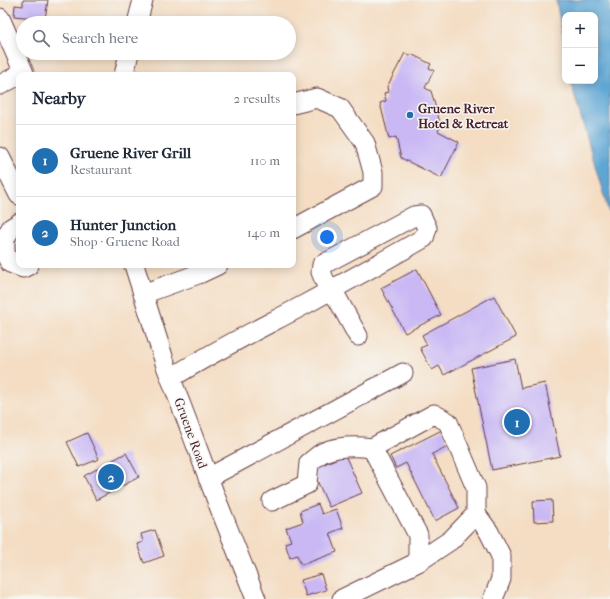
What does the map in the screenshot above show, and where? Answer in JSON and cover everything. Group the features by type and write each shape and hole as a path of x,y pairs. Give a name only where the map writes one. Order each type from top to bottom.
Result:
{"street":[{"path":"139,16 143,0"},
{"path":"0,18 16,54"},
{"path":"19,60 24,72"},
{"path":"125,72 127,60"},
{"path":"0,85 16,77"},
{"path":"296,103 318,98 340,108 365,143 373,172 372,186 296,224"},
{"path":"0,157 16,189"},
{"path":"171,378 198,361 328,292 424,238 427,228 421,214 414,216 322,265 321,272 328,292 337,298 358,336"},
{"path":"16,225 11,228 5,239 5,254 10,263 16,265"},
{"name":"Gruene Road","path":"135,268 166,366 256,599"},
{"path":"143,294 212,268"},
{"path":"208,478 403,373"},
{"path":"272,501 307,484 309,463 323,452 358,446 372,448 434,414 448,422 476,488 476,514 489,532 500,556 501,579 493,599"},
{"path":"372,448 418,535 418,562"},
{"path":"342,599 418,562 451,540 476,514"}],"water":[{"path":"556,0 610,0 610,217 572,84 598,84 598,12 562,12 562,32"}],"building":[{"path":"23,0 48,0 45,16 14,16 15,5 23,6"},
{"name":"Gruene River Hotel & Retreat","path":"405,53 410,56 411,54 431,64 429,68 434,70 425,88 431,91 441,126 438,131 459,142 441,178 401,158 396,137 389,139 380,103 386,101 384,93 388,92 387,87"},
{"path":"417,269 441,315 405,333 381,288"},
{"path":"494,296 516,337 444,375 439,366 432,370 420,348 427,345 422,335"},
{"path":"515,359 521,388 545,383 560,456 492,470 471,368"},
{"path":"442,430 450,445 432,454 459,508 435,521 406,463 396,468 390,456"},
{"path":"87,433 99,459 79,467 67,442"},
{"path":"126,453 139,477 96,500 84,476"},
{"path":"345,455 362,493 329,507 312,469"},
{"path":"552,500 553,521 534,522 533,501"},
{"path":"318,504 322,514 336,509 343,528 330,533 337,552 301,565 297,555 290,558 285,543 291,541 286,528 303,522 300,511"},
{"path":"155,530 164,556 144,563 137,544 143,542 141,534"},
{"path":"321,574 326,590 306,596 301,580"}],"place":[{"name":"Gruene River Hotel & Retreat","path":"410,115"},
{"name":"Gruene River Grill","path":"517,422"},
{"name":"Hunter Junction","path":"111,477"}]}
